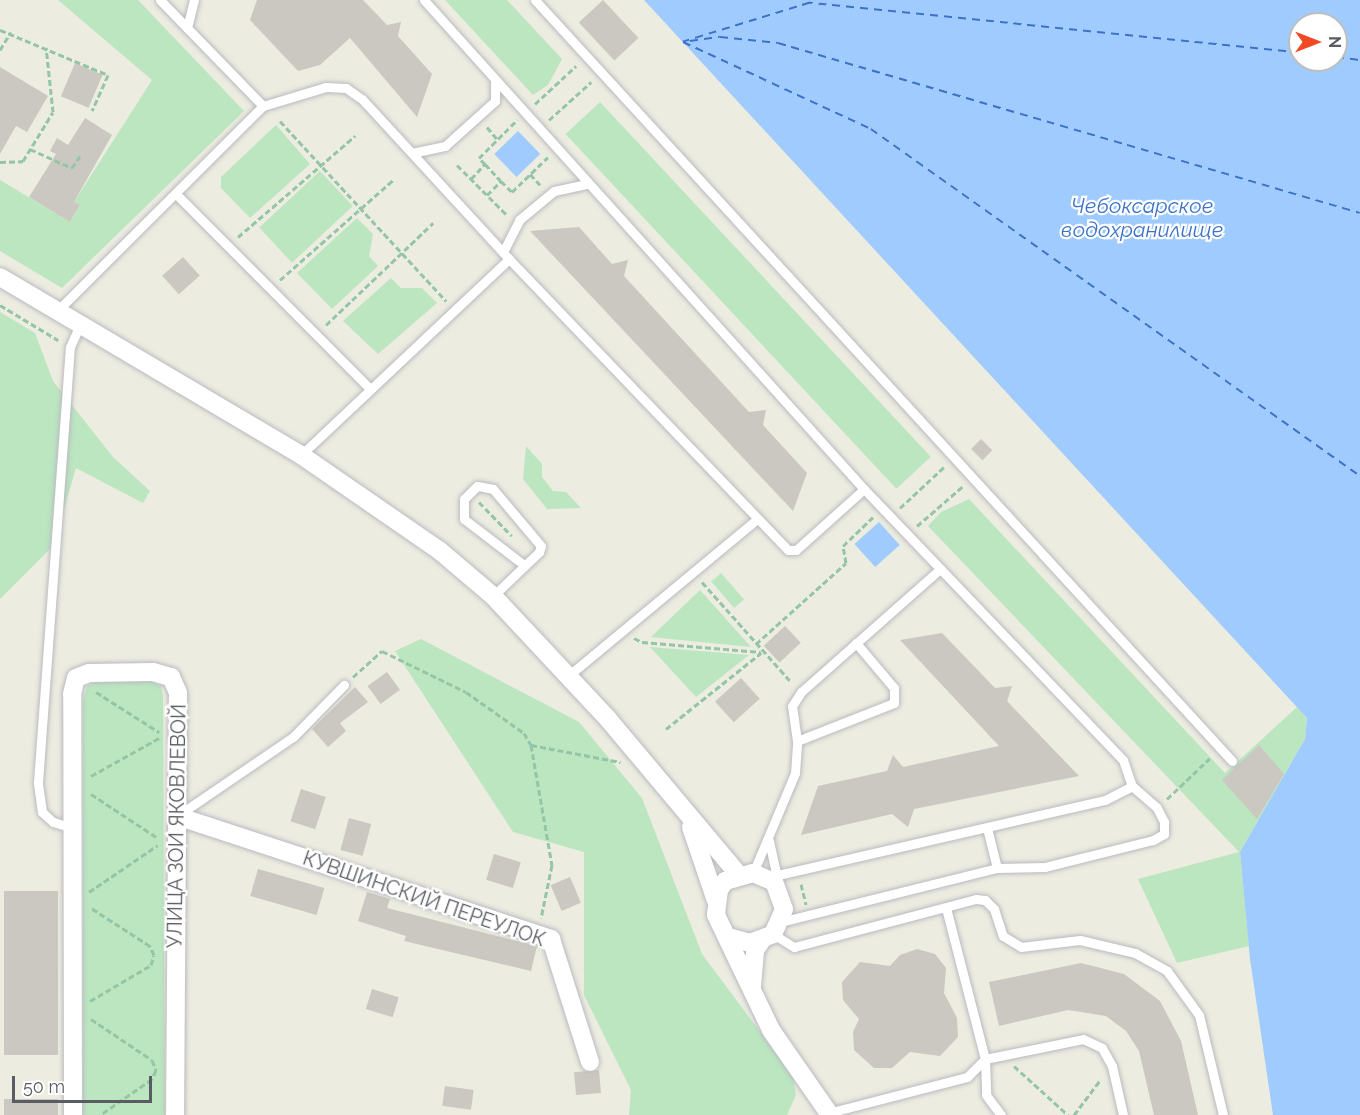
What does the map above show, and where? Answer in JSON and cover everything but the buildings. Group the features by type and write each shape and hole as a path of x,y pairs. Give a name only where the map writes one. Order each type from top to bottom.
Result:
{"street":[{"path":"0,277 301,455 382,508 493,596 568,676 689,820 762,879 772,932 752,967 753,993"},
{"name":"УЛИЦА ЗОИ ЯКОВЛЕВОЙ","path":"73,1115 72,694 76,678 89,673 153,672 171,677 178,693 175,1115"},
{"name":"КУВШИНСКИЙ ПЕРЕУЛОК","path":"177,816 552,939 590,1062"},
{"path":"689,820 716,900 719,928 728,937 771,1030 829,1114"},
{"path":"716,900 725,881 762,879"},
{"path":"728,937 740,942 772,932"}],"lane":[{"path":"160,0 264,106"},
{"path":"187,28 194,0"},
{"path":"423,0 864,489 1124,760 1132,786 1157,808 1164,834 1153,840 1045,867 997,868 772,932"},
{"path":"535,0 1232,761"},
{"path":"412,153 445,146 495,101 495,81"},
{"path":"57,311 264,106 326,87 345,88 362,99 506,256 788,550 796,550 864,489"},
{"path":"301,455 369,388 454,310 506,256 519,220 554,191 588,184"},
{"path":"176,194 369,388"},
{"path":"73,828 52,822 42,812 38,782 70,347 80,325"},
{"path":"493,596 539,552 540,540 493,489 477,486 464,499 464,519 524,565"},
{"path":"568,676 757,519"},
{"path":"762,879 769,841 795,772 797,741 792,706 801,692 940,568"},
{"path":"797,741 894,703 894,688 856,644"},
{"path":"177,816 293,738 344,686"},
{"path":"762,879 1105,800 1132,786"},
{"path":"987,828 997,868"},
{"path":"762,879 769,841"},
{"path":"772,932 794,947 985,900 994,909 1003,936 1021,947 1080,940 1110,944 1167,971 1199,1015 1223,1115"},
{"path":"946,909 985,1059 986,1095 1000,1115"},
{"path":"829,1114 967,1077 985,1059 1083,1039 1102,1048 1112,1066 1123,1115"}],"path":[{"path":"0,30 11,32 108,75 92,111"},
{"path":"0,50 11,32"},
{"path":"0,162 23,161 53,112 46,47"},
{"path":"534,104 587,57"},
{"path":"548,120 601,73"},
{"path":"524,113 479,158 512,192 556,148"},
{"path":"280,122 454,310"},
{"path":"228,246 354,136"},
{"path":"30,149 72,168 80,156"},
{"path":"471,179 485,164"},
{"path":"457,165 508,216"},
{"path":"270,288 394,179"},
{"path":"487,195 501,181"},
{"path":"316,334 433,223"},
{"path":"0,305 70,347"},
{"path":"907,501 954,458"},
{"path":"925,519 972,478"},
{"path":"475,499 520,545"},
{"path":"756,644 846,563 843,546 882,508"},
{"path":"694,572 801,692"},
{"path":"623,631 642,642 763,652"},
{"path":"344,686 382,651 466,692 524,733 531,745 552,865 537,934"},
{"path":"666,729 763,652"},
{"path":"87,686 164,735"},
{"path":"164,725 164,747"},
{"path":"83,780 164,735"},
{"path":"531,745 597,760"},
{"path":"1157,808 1220,748"},
{"path":"83,789 164,841"},
{"path":"164,829 164,841"},
{"path":"83,896 164,841"},
{"path":"801,882 806,904"},
{"path":"83,903 150,946 154,955 151,965 83,1005"},
{"path":"83,1014 152,1060 156,1070 152,1079 100,1115"},
{"path":"1001,1055 1068,1115"},
{"path":"1074,1115 1112,1066"}],"green space":[{"path":"58,0 138,0 244,111 62,288 0,251 0,180 70,222 80,206 74,202 152,80"},
{"path":"445,0 507,0 562,59 548,85 533,95"},
{"path":"600,102 931,457 896,489 566,134"},
{"path":"276,125 310,164 250,218 221,188 221,177"},
{"path":"320,171 353,206 292,263 259,228"},
{"path":"357,218 373,234 369,256 378,266 332,309 297,273"},
{"path":"391,278 401,288 422,288 437,303 378,354 343,321"},
{"path":"0,312 35,333 53,381 113,457 150,491 143,503 76,468 53,546 0,599"},
{"path":"526,446 542,464 542,477 553,491 566,492 581,508 547,509 523,479"},
{"path":"969,499 1225,773 1297,707 1307,718 1305,739 1240,852 1249,946 1177,963 1138,879 1239,852 928,526 941,512"},
{"path":"721,573 744,599 734,608 711,582"},
{"path":"700,590 751,647 651,637"},
{"path":"421,639 579,722 642,798 702,954 793,1076 796,1095 787,1115 629,1115 631,1090 584,995 584,852 513,832 395,651"},
{"path":"650,647 749,655 696,697"},
{"path":"151,681 161,686 163,696 165,1115 83,1115 83,700 87,686 96,682"}],"water":[{"name":"Чебоксарское водохранилище","path":"644,0 1360,0 1360,1115 1273,1115 1250,959 1240,852 1305,739 1307,718"},
{"path":"518,131 540,154 516,177 494,154"},
{"path":"879,522 900,545 875,567 854,544"}],"ferry route":[{"path":"1288,52 810,3 683,42 871,129 1360,476"},
{"path":"690,41 720,37 778,43 1360,213"},
{"path":"1348,58 1360,60"}]}
